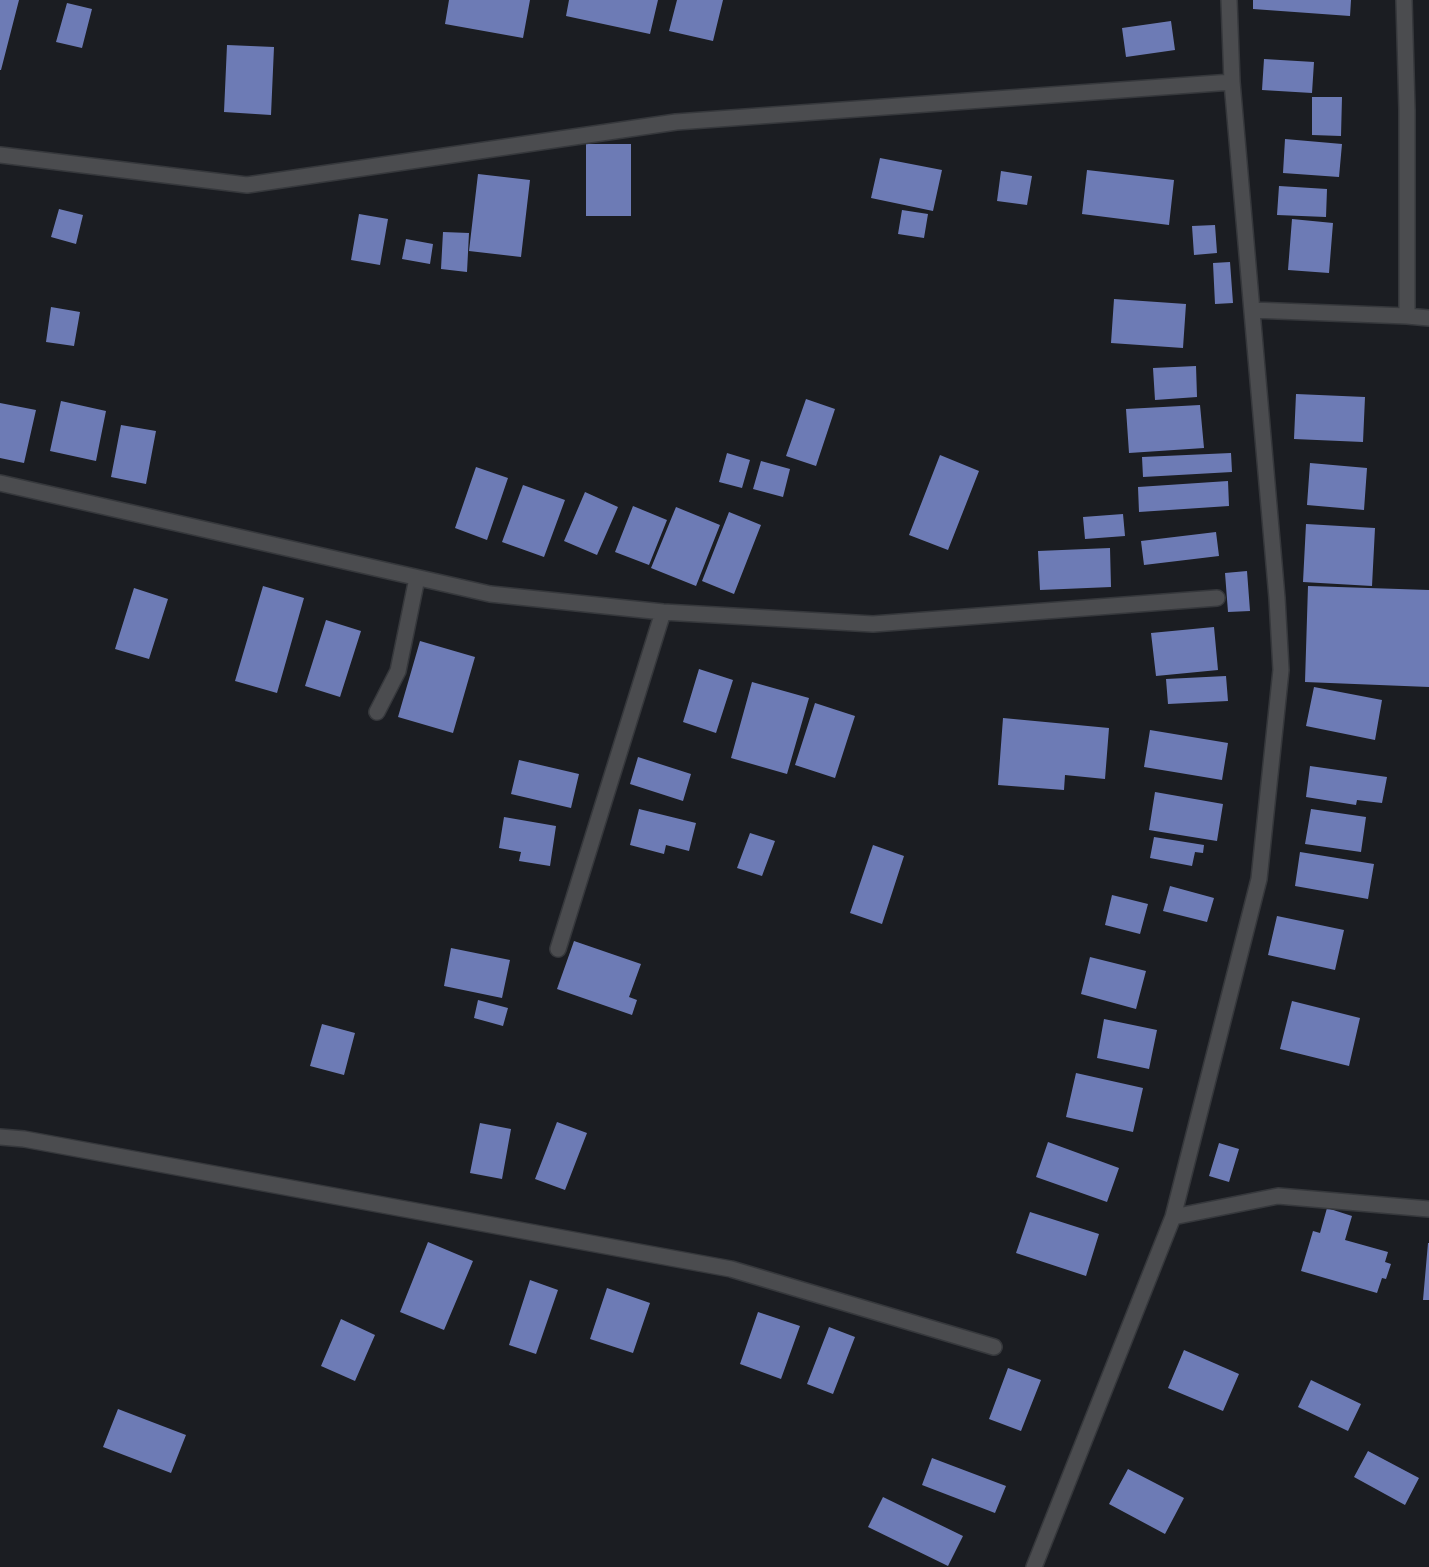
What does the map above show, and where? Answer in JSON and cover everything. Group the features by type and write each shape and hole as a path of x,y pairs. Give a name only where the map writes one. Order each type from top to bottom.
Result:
{"street":[{"path":"1034,1567 1173,1217 1259,879 1281,670 1277,598 1232,82 1230,0"},
{"path":"1404,0 1407,110 1407,316"},
{"path":"0,155 248,185 676,122 1232,82"},
{"path":"1252,310 1429,318"},
{"path":"0,483 43,491 490,594 663,612 873,624 1217,598"},
{"path":"377,712 398,671 417,578"},
{"path":"558,949 663,612"},
{"path":"0,1136 357,1199 731,1269 994,1347"},
{"path":"1173,1217 1278,1196 1429,1209"}],"building":[{"path":"0,0 19,0 1,70 0,70"},
{"path":"449,0 530,0 523,38 445,24"},
{"path":"569,0 658,0 650,34 566,16"},
{"path":"677,0 723,0 713,41 669,31"},
{"path":"1253,0 1351,0 1350,16 1253,9"},
{"path":"67,3 92,9 82,48 56,42"},
{"path":"1171,21 1175,50 1126,57 1122,28"},
{"path":"227,45 274,47 271,115 224,112"},
{"path":"1264,59 1314,62 1312,93 1262,90"},
{"path":"1312,97 1342,97 1341,136 1312,135"},
{"path":"1285,139 1342,144 1339,177 1283,173"},
{"path":"586,144 631,144 631,216 586,216"},
{"path":"880,158 942,170 933,211 871,198"},
{"path":"1087,170 1174,180 1169,225 1082,214"},
{"path":"1001,171 1032,176 1027,205 997,201"},
{"path":"478,174 530,180 521,257 469,251"},
{"path":"1279,186 1327,189 1326,217 1277,215"},
{"path":"59,209 83,215 76,244 51,237"},
{"path":"902,210 928,214 924,238 898,234"},
{"path":"359,214 388,219 380,265 351,260"},
{"path":"1292,219 1333,223 1329,273 1288,270"},
{"path":"1215,225 1217,253 1194,255 1192,226"},
{"path":"443,232 469,233 467,272 441,269"},
{"path":"406,239 433,244 430,264 402,259"},
{"path":"1230,262 1233,303 1215,304 1213,263"},
{"path":"1114,299 1186,304 1183,348 1111,343"},
{"path":"51,307 80,312 74,346 46,342"},
{"path":"1196,366 1197,397 1155,400 1153,368"},
{"path":"1296,394 1365,397 1363,442 1294,439"},
{"path":"806,399 835,409 816,466 786,456"},
{"path":"61,401 106,411 96,461 50,451"},
{"path":"0,403 36,410 24,463 0,458"},
{"path":"1200,405 1204,448 1129,453 1126,409"},
{"path":"121,425 156,431 146,484 111,477"},
{"path":"727,453 750,460 742,488 719,482"},
{"path":"1231,453 1232,472 1143,477 1142,457"},
{"path":"940,455 979,471 948,550 909,535"},
{"path":"761,461 790,469 783,497 753,489"},
{"path":"1310,463 1367,468 1364,510 1307,505"},
{"path":"476,467 508,478 487,540 455,528"},
{"path":"1228,481 1229,506 1139,512 1138,487"},
{"path":"523,485 565,500 544,557 502,542"},
{"path":"585,492 618,507 597,555 564,541"},
{"path":"633,506 667,520 649,565 615,552"},
{"path":"676,507 720,525 696,586 651,568"},
{"path":"729,512 761,525 734,594 702,581"},
{"path":"1123,514 1125,536 1085,539 1083,517"},
{"path":"1306,524 1375,528 1372,586 1303,582"},
{"path":"1216,532 1219,556 1144,565 1141,541"},
{"path":"1110,548 1111,587 1040,590 1038,551"},
{"path":"1247,571 1250,611 1228,612 1225,573"},
{"path":"263,586 304,598 277,693 235,681"},
{"path":"1308,586 1429,590 1429,687 1305,682"},
{"path":"134,588 168,599 149,659 115,649"},
{"path":"326,620 361,631 340,697 305,686"},
{"path":"1214,627 1218,670 1156,676 1151,633"},
{"path":"420,641 475,657 453,733 398,717"},
{"path":"699,669 733,680 716,733 683,722"},
{"path":"1226,676 1228,701 1168,704 1166,679"},
{"path":"752,682 809,698 787,774 731,758"},
{"path":"1314,687 1382,700 1375,740 1306,726"},
{"path":"815,703 855,716 835,778 795,765"},
{"path":"1003,718 1109,728 1105,779 1065,775 1064,790 998,785"},
{"path":"1150,730 1228,743 1222,780 1144,767"},
{"path":"638,757 691,774 683,801 630,784"},
{"path":"519,760 579,774 571,808 511,794"},
{"path":"1310,766 1387,777 1382,803 1357,800 1356,805 1306,797"},
{"path":"1155,792 1223,804 1217,841 1149,830"},
{"path":"639,809 696,823 689,851 666,845 664,854 630,845"},
{"path":"1311,809 1366,817 1361,852 1305,844"},
{"path":"504,817 556,826 550,866 519,861 521,852 499,848"},
{"path":"750,833 775,841 762,876 737,868"},
{"path":"1154,837 1204,845 1203,853 1195,852 1192,866 1150,858"},
{"path":"873,845 904,856 882,924 850,913"},
{"path":"1300,852 1374,864 1368,899 1295,886"},
{"path":"1170,886 1214,898 1207,922 1163,911"},
{"path":"1112,895 1148,904 1140,934 1105,925"},
{"path":"1277,916 1344,930 1335,970 1268,955"},
{"path":"574,941 641,964 629,997 637,1000 632,1015 557,989"},
{"path":"451,948 510,960 502,998 444,986"},
{"path":"1090,957 1146,971 1136,1009 1081,994"},
{"path":"478,1000 508,1008 503,1026 474,1018"},
{"path":"1292,1001 1360,1018 1349,1066 1280,1049"},
{"path":"1104,1019 1157,1030 1149,1069 1097,1058"},
{"path":"322,1024 355,1033 344,1075 310,1066"},
{"path":"1076,1073 1143,1088 1133,1132 1066,1117"},
{"path":"557,1122 587,1133 565,1190 535,1179"},
{"path":"480,1123 511,1129 502,1179 470,1173"},
{"path":"1048,1142 1119,1168 1107,1202 1036,1177"},
{"path":"1219,1143 1239,1149 1229,1182 1209,1176"},
{"path":"1327,1208 1352,1216 1345,1240 1388,1252 1385,1262 1391,1264 1386,1279 1382,1278 1377,1293 1301,1271 1313,1231 1320,1233"},
{"path":"1030,1212 1099,1234 1086,1276 1016,1253"},
{"path":"428,1242 473,1261 444,1330 400,1312"},
{"path":"1428,1243 1429,1300 1423,1300"},
{"path":"530,1280 558,1290 536,1354 509,1345"},
{"path":"607,1288 650,1303 633,1353 590,1339"},
{"path":"758,1312 800,1326 781,1379 740,1364"},
{"path":"341,1319 375,1335 355,1381 321,1366"},
{"path":"829,1327 855,1337 833,1394 807,1384"},
{"path":"1184,1350 1239,1374 1223,1411 1168,1388"},
{"path":"1008,1368 1041,1380 1021,1431 989,1419"},
{"path":"1311,1380 1361,1404 1348,1431 1298,1407"},
{"path":"118,1409 186,1435 171,1473 103,1447"},
{"path":"1368,1451 1419,1478 1405,1505 1354,1477"},
{"path":"932,1458 1006,1486 995,1513 922,1485"},
{"path":"1128,1469 1184,1498 1165,1534 1109,1504"},
{"path":"883,1497 963,1536 948,1566 868,1527"}]}
